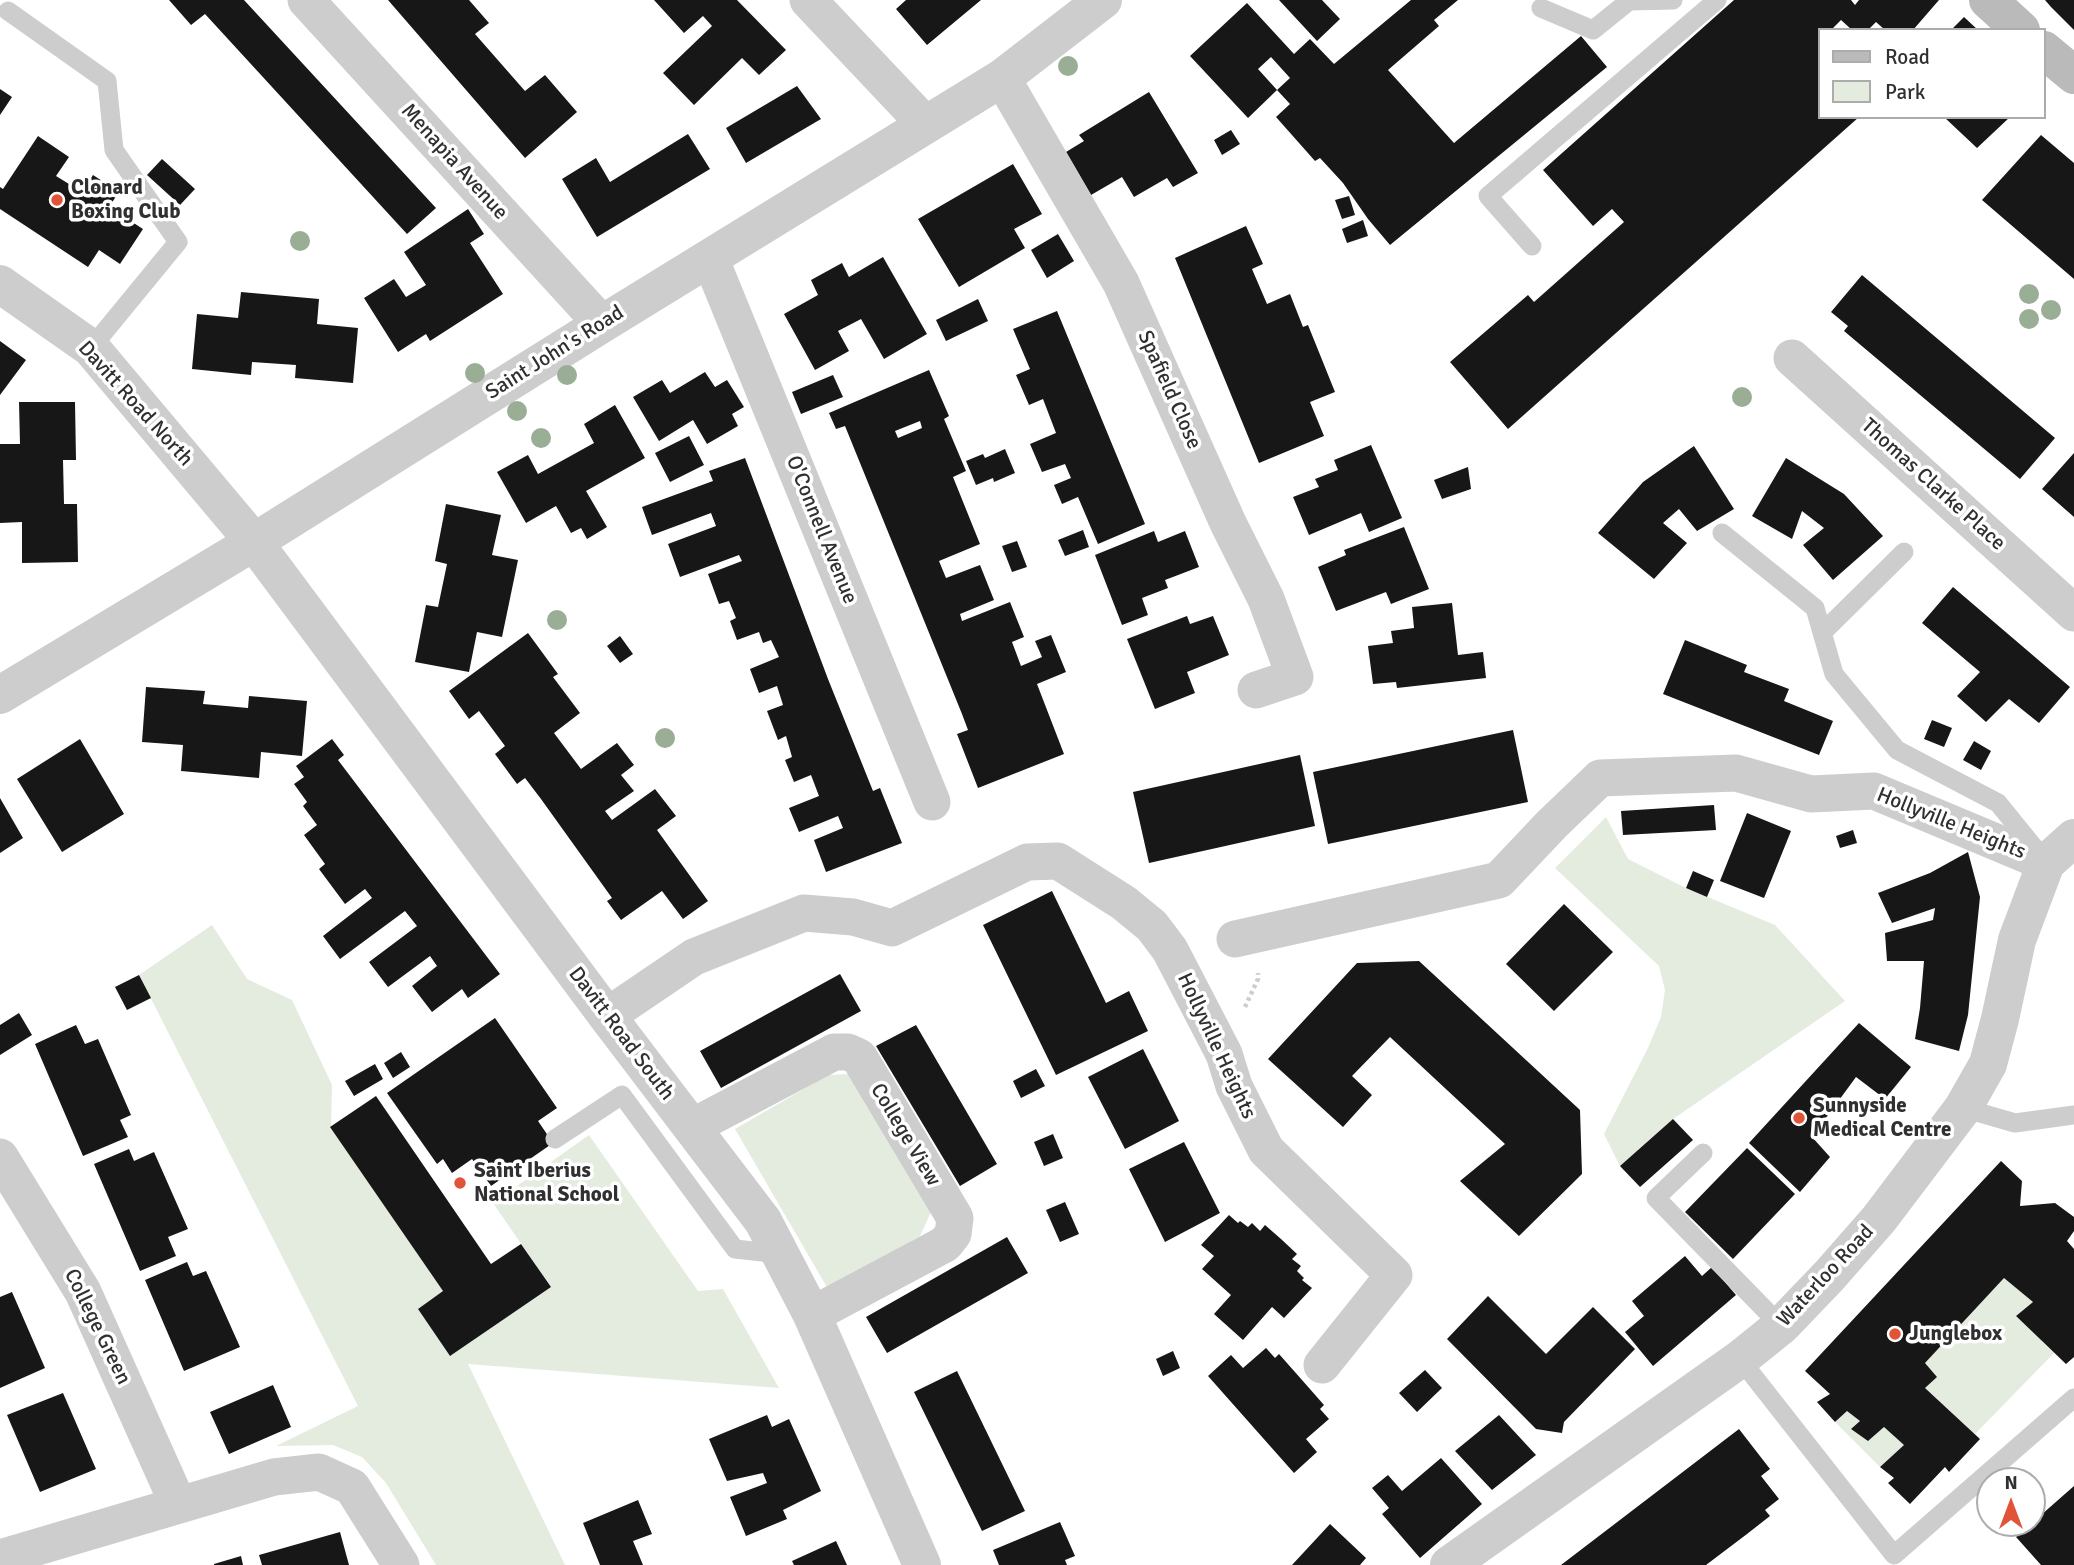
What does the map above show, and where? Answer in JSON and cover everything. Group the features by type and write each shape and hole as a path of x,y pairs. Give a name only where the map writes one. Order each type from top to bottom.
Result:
{"main road":[{"path":"1988,0 2019,28"},
{"path":"2046,52 2074,75"}],"street":[{"name":"Menapia Avenue","path":"306,0 602,324"},
{"path":"807,0 926,125"},
{"name":"Saint John's Road","path":"0,695 254,542 1002,78 1103,0"},
{"name":"Spafield Close","path":"1002,78 1121,283 1227,523 1266,599 1295,677 1256,690"},
{"name":"O'Connell Avenue","path":"710,258 932,802"},
{"name":"Davitt Road North","path":"0,284 91,348 254,542"},
{"name":"Thomas Clarke Place","path":"1792,358 2074,612"},
{"name":"Davitt Road South","path":"254,542 763,1221 812,1315 922,1565"},
{"name":"Hollyville Heights","path":"1246,936 1499,880 1600,778 1735,773 1811,794 1874,791 2046,863"},
{"path":"2046,863 2074,838"},
{"name":"Hollyville Heights","path":"607,1016 694,957 804,913 853,917 892,928 1027,862 1058,861 1124,903 1152,926 1170,950 1224,1054 1234,1086 1266,1150 1394,1275 1322,1365"},
{"name":"Waterloo Road","path":"1449,1565 1740,1359 1781,1326 1879,1219 1963,1108 1988,1064 2017,940 2046,863"},
{"name":"College View","path":"692,1127 834,1052 848,1052 859,1057 955,1218 953,1234 945,1244 812,1315"},
{"name":"College Green","path":"0,1157 83,1292 178,1504"},
{"path":"0,1558 274,1477 319,1472 352,1487 401,1565"}],"lane":[{"path":"1541,8 1593,30 1629,1 1673,0"},
{"path":"1532,246 1488,196 1717,0"},
{"path":"8,11 107,81 114,150 178,242 91,348"},
{"path":"1722,533 1815,608 1834,674 1897,750 1998,803 2046,863"},
{"path":"1822,633 1904,552"},
{"path":"555,1139 622,1095 735,1249 781,1254"},
{"path":"1963,1108 2015,1123 2074,1115"},
{"path":"1703,1153 1656,1198 1781,1326"},
{"path":"1740,1359 1894,1555 2074,1398"}],"path":[{"path":"1224,1054 1258,979 1246,936"}],"green space":[{"path":"1606,817 1628,859 1686,888 1775,925 1845,1001 1673,1119 1620,1166 1604,1134 1648,1048 1661,1017 1665,990 1659,966 1555,868"},
{"path":"212,925 247,979 292,1000 332,1085 331,1128 443,1291 418,1309 450,1356 551,1287 493,1203 589,1135 698,1291 723,1289 779,1388 468,1364 565,1565 436,1565 386,1483 362,1457 333,1445 276,1446 358,1406 139,975"},
{"path":"851,1074 931,1212 920,1236 828,1289 735,1129 828,1075"},
{"path":"2004,1278 2033,1302 2016,1316 2054,1353 1975,1434 1925,1388 1937,1377 1925,1363"},
{"path":"1847,1411 1860,1421 1851,1429 1868,1441 1884,1427 1904,1445 1880,1467 1835,1422"}],"building":[{"path":"169,0 244,0 436,208 407,234 205,14 191,25"},
{"path":"388,0 469,0 489,23 475,34 525,91 545,75 577,112 525,158"},
{"path":"654,0 737,0 786,50 759,75 742,58 694,105 663,73 712,26 703,16 684,33"},
{"path":"906,0 981,0 927,45 896,9"},
{"path":"1279,0 1322,0 1340,19 1317,41"},
{"path":"1411,0 1458,0 1434,20 1439,26 1388,70 1454,143 1581,36 1607,67 1390,245 1343,183 1320,158 1315,161 1276,117 1290,104 1277,90 1248,118 1190,56 1247,3 1294,54 1310,39 1334,64","holes":["1271,57 1290,78 1277,90 1258,69"]},
{"path":"1734,0 1851,0 1855,5 1859,0 1939,0 1915,28 1883,28 1876,22 1870,28 1850,28 1841,20 1833,28 1818,28 1818,119 1857,119 1508,429 1450,362 1528,295 1534,302 1624,222 1612,209 1593,226 1543,170"},
{"path":"2045,0 2074,0 2074,30 2051,7"},
{"path":"1964,17 1976,28 1953,28"},
{"path":"797,86 821,119 746,163 726,128"},
{"path":"0,89 12,97 0,115"},
{"path":"1149,92 1198,173 1173,187 1167,178 1134,197 1122,177 1091,195 1066,152 1084,141 1079,135"},
{"path":"1946,119 2008,119 1977,148"},
{"path":"1231,130 1240,144 1222,155 1214,140"},
{"path":"688,134 710,169 597,237 562,179 596,158 610,182"},
{"path":"2041,135 2074,163 2074,279 1982,200"},
{"name":"Clonard Boxing Club","path":"38,136 69,157 56,176 82,192 93,175 119,192 109,207 143,229 120,264 99,250 88,267 0,209 0,187 3,189"},
{"path":"162,159 195,189 180,205 147,175"},
{"path":"1013,164 1042,214 1014,229 1025,248 959,287 918,219"},
{"path":"1349,196 1355,215 1342,219 1335,200"},
{"path":"468,209 484,234 470,243 503,294 430,341 426,334 398,352 364,298 394,279 406,297 426,285 404,252"},
{"path":"1363,220 1368,236 1347,243 1342,229"},
{"path":"1246,226 1263,264 1252,269 1267,304 1290,294 1303,327 1308,325 1335,392 1310,402 1324,436 1259,463 1175,258"},
{"path":"1058,234 1074,261 1047,278 1031,250"},
{"path":"883,257 927,334 884,359 861,319 838,331 849,351 815,370 784,314 818,295 811,280 842,263 849,277"},
{"path":"1862,275 2055,438 2020,479 1844,331 1848,326 1831,312"},
{"path":"241,292 319,299 317,324 358,328 353,383 295,378 296,365 252,362 251,375 192,369 197,314 238,318"},
{"path":"978,299 988,321 946,341 936,320"},
{"path":"1057,311 1145,524 1098,544 1078,497 1062,504 1054,485 1071,478 1065,464 1042,472 1030,444 1056,433 1043,399 1029,405 1016,375 1030,369 1013,329"},
{"path":"0,341 26,360 0,395"},
{"path":"929,370 949,416 944,419 966,471 953,477 980,544 939,561 946,578 980,565 994,600 960,614 962,621 1010,602 1024,637 1012,642 1021,666 1042,657 1035,641 1051,635 1066,672 1037,684 1064,754 978,788 957,734 968,730 962,714 845,426 836,429 829,413","holes":["920,421 922,428 898,438 895,431"]},
{"path":"705,372 715,387 727,380 744,407 732,414 738,426 707,444 693,420 659,441 633,397 662,380 670,393"},
{"path":"833,375 843,397 801,414 792,392"},
{"path":"19,402 75,402 76,460 63,460 64,504 77,504 78,562 22,563 22,522 0,523 0,444 20,444"},
{"path":"615,405 645,458 586,491 607,527 587,539 581,528 571,533 556,506 526,523 497,472 528,455 538,474 594,443 584,424"},
{"path":"689,436 704,465 670,482 655,453"},
{"path":"1371,445 1402,518 1369,532 1361,513 1309,535 1293,497 1319,487 1315,479 1338,470 1334,460"},
{"path":"1694,446 1734,509 1697,531 1679,509 1663,523 1687,543 1654,579 1598,533 1643,482"},
{"path":"1005,449 1015,473 994,482 993,478 976,485 966,461 983,454 985,458"},
{"path":"2074,453 2074,517 2042,489"},
{"path":"745,458 873,791 880,788 902,843 826,872 814,840 843,828 838,816 799,832 789,808 819,796 811,775 794,782 785,760 792,757 786,736 778,740 767,711 783,705 777,686 759,693 750,669 779,657 771,640 763,643 759,632 737,640 730,621 736,618 729,601 719,604 708,574 742,561 739,555 680,577 668,544 716,526 711,513 652,535 642,507 713,481 709,471"},
{"path":"1786,458 1844,494 1883,536 1833,580 1803,545 1824,528 1802,511 1792,539 1752,516"},
{"path":"1468,467 1471,489 1442,499 1434,480"},
{"path":"446,504 501,515 492,555 518,560 502,637 477,632 469,672 415,662 426,605 438,607 447,564 435,561"},
{"path":"1404,527 1429,589 1391,604 1386,592 1336,611 1318,567 1346,555 1344,550"},
{"path":"1083,530 1089,547 1065,556 1058,540"},
{"path":"1154,531 1158,542 1185,531 1199,567 1165,580 1168,588 1142,598 1148,615 1122,625 1095,555"},
{"path":"1017,541 1027,567 1012,572 1002,546"},
{"path":"1953,587 2070,687 2039,723 2009,699 1986,722 1957,696 1980,672 1922,623"},
{"path":"1452,603 1458,655 1483,652 1486,678 1397,688 1396,682 1373,684 1368,646 1393,643 1391,631 1414,628 1412,607"},
{"path":"1187,616 1190,624 1213,616 1229,655 1187,672 1195,693 1155,709 1127,639"},
{"path":"528,633 558,674 553,677 580,713 554,733 581,769 617,743 634,765 621,775 634,791 605,811 612,820 655,789 676,816 657,830 708,901 683,919 662,891 621,920 607,901 612,898 541,799 525,778 517,784 495,754 505,746 479,711 469,719 449,691"},
{"path":"620,636 633,654 620,663 607,646"},
{"path":"1685,640 1747,665 1744,672 1789,689 1784,701 1833,721 1819,755 1663,694"},
{"path":"146,687 205,691 203,704 248,708 249,696 307,701 302,756 261,752 259,778 181,771 183,745 142,742"},
{"path":"1932,720 1952,728 1944,747 1924,739"},
{"path":"1513,730 1528,802 1328,844 1313,772"},
{"path":"80,739 124,814 62,852 17,779"},
{"path":"332,739 344,755 338,760 500,974 468,998 462,989 432,1012 412,986 437,966 430,956 388,987 369,962 417,926 405,911 340,959 323,936 372,898 365,889 345,904 319,869 325,864 304,835 317,825 303,806 307,802 294,784 304,777 296,766"},
{"path":"1974,741 1991,751 1981,770 1963,760"},
{"path":"1300,755 1315,826 1149,863 1133,792"},
{"path":"0,798 23,838 0,853"},
{"path":"1714,805 1716,830 1623,835 1621,811"},
{"path":"1747,813 1791,831 1764,898 1720,881"},
{"path":"1853,830 1857,843 1840,848 1836,836"},
{"path":"1968,852 1980,897 1968,1015 1959,1051 1915,1039 1924,961 1887,961 1885,933 1933,920 1935,908 1892,923 1878,893 1930,873"},
{"path":"1693,871 1714,880 1707,897 1686,888"},
{"path":"1052,891 1106,1003 1129,991 1148,1031 1056,1075 983,925"},
{"path":"1564,904 1613,952 1554,1011 1506,964"},
{"path":"1419,961 1580,1110 1582,1174 1519,1236 1460,1181 1505,1144 1390,1037 1352,1076 1372,1095 1343,1127 1268,1059 1357,963"},
{"path":"840,974 861,1011 721,1088 700,1051"},
{"path":"139,975 151,998 127,1010 115,987"},
{"path":"19,1013 32,1035 0,1055 0,1025"},
{"path":"495,1018 557,1108 538,1121 553,1143 491,1186 472,1159 452,1173 443,1159 437,1164 387,1093"},
{"name":"Sunnyside Medical Centre","path":"1859,1023 1911,1067 1885,1099 1856,1077 1812,1137 1830,1157 1800,1192 1749,1143"},
{"path":"76,1025 85,1044 98,1039 131,1115 120,1120 128,1137 83,1156 35,1044"},
{"path":"916,1025 997,1164 960,1186 876,1046"},
{"path":"1143,1049 1179,1121 1125,1149 1088,1077"},
{"path":"401,1052 410,1067 393,1078 384,1063"},
{"path":"375,1064 383,1079 354,1096 345,1081"},
{"path":"1036,1069 1045,1086 1021,1098 1013,1081"},
{"path":"376,1096 491,1264 521,1244 551,1287 450,1356 418,1309 443,1291 330,1127"},
{"path":"1673,1119 1693,1140 1640,1187 1620,1166"},
{"path":"1053,1134 1063,1158 1044,1166 1034,1142"},
{"path":"1184,1142 1220,1213 1165,1242 1129,1169"},
{"path":"1747,1148 1795,1194 1733,1259 1685,1212"},
{"path":"129,1149 134,1161 154,1152 188,1229 168,1237 176,1256 140,1271 94,1164"},
{"name":"Junglebox","path":"2001,1161 2022,1181 2020,1206 2055,1203 2074,1217 2074,1231 2067,1241 2074,1249 2074,1357 2066,1364 2016,1316 2033,1302 2004,1278 1925,1363 1937,1377 1925,1388 1980,1439 1949,1472 1945,1467 1910,1504 1888,1483 1894,1478 1880,1467 1904,1445 1884,1427 1868,1441 1851,1429 1860,1421 1847,1411 1835,1422 1817,1402 1830,1394 1805,1371"},
{"path":"1065,1202 1079,1234 1060,1242 1046,1210"},
{"path":"1229,1215 1248,1227 1252,1223 1260,1231 1265,1225 1281,1239 1297,1254 1292,1259 1301,1266 1297,1271 1304,1278 1302,1280 1312,1288 1284,1318 1272,1307 1243,1340 1214,1314 1231,1295 1202,1269 1214,1256 1201,1245"},
{"path":"1007,1237 1028,1273 887,1353 866,1317"},
{"path":"1685,1256 1702,1276 1712,1267 1736,1295 1653,1366 1625,1332 1644,1316 1632,1301"},
{"path":"187,1262 193,1276 206,1271 240,1347 184,1371 145,1280"},
{"path":"12,1292 45,1368 0,1388 0,1297"},
{"path":"1488,1296 1546,1354 1593,1307 1635,1349 1564,1422 1562,1433 1536,1429 1447,1339"},
{"path":"1266,1348 1275,1358 1279,1354 1324,1405 1320,1409 1329,1419 1306,1439 1317,1452 1294,1473 1208,1376 1231,1355 1243,1368"},
{"path":"1173,1351 1180,1368 1163,1376 1156,1359"},
{"path":"1425,1370 1442,1388 1417,1412 1399,1393"},
{"path":"957,1371 1025,1511 982,1531 914,1392"},
{"path":"273,1385 291,1427 229,1454 210,1412"},
{"path":"63,1393 96,1469 40,1492 7,1415"},
{"path":"767,1415 772,1427 789,1419 821,1491 783,1510 787,1519 746,1536 730,1497 767,1483 763,1473 727,1481 709,1439"},
{"path":"1499,1415 1536,1455 1492,1490 1455,1451"},
{"path":"1739,1429 1770,1469 1761,1476 1779,1499 1765,1510 1770,1516 1747,1534 1706,1565 1561,1565"},
{"path":"1441,1458 1482,1504 1420,1558 1382,1514 1389,1508 1372,1488 1388,1475 1402,1491"},
{"path":"2074,1486 2074,1565 2041,1565 2016,1537 2046,1537 2046,1511"},
{"path":"638,1500 652,1534 633,1541 643,1565 600,1565 583,1523"},
{"path":"1060,1522 1075,1556 1065,1560 1067,1565 999,1565 993,1550"},
{"path":"1330,1524 1366,1558 1360,1565 1292,1565"},
{"path":"340,1532 349,1565 262,1565 259,1555"},
{"path":"836,1541 847,1565 794,1565 792,1561"},
{"path":"241,1556 243,1565 214,1565 214,1564"}],"place":[{"name":"Clonard Boxing Club","path":"57,200"},
{"name":"Sunnyside Medical Centre","path":"1799,1118"},
{"name":"Saint Iberius National School","path":"460,1183"},
{"name":"Junglebox","path":"1895,1334"}]}
